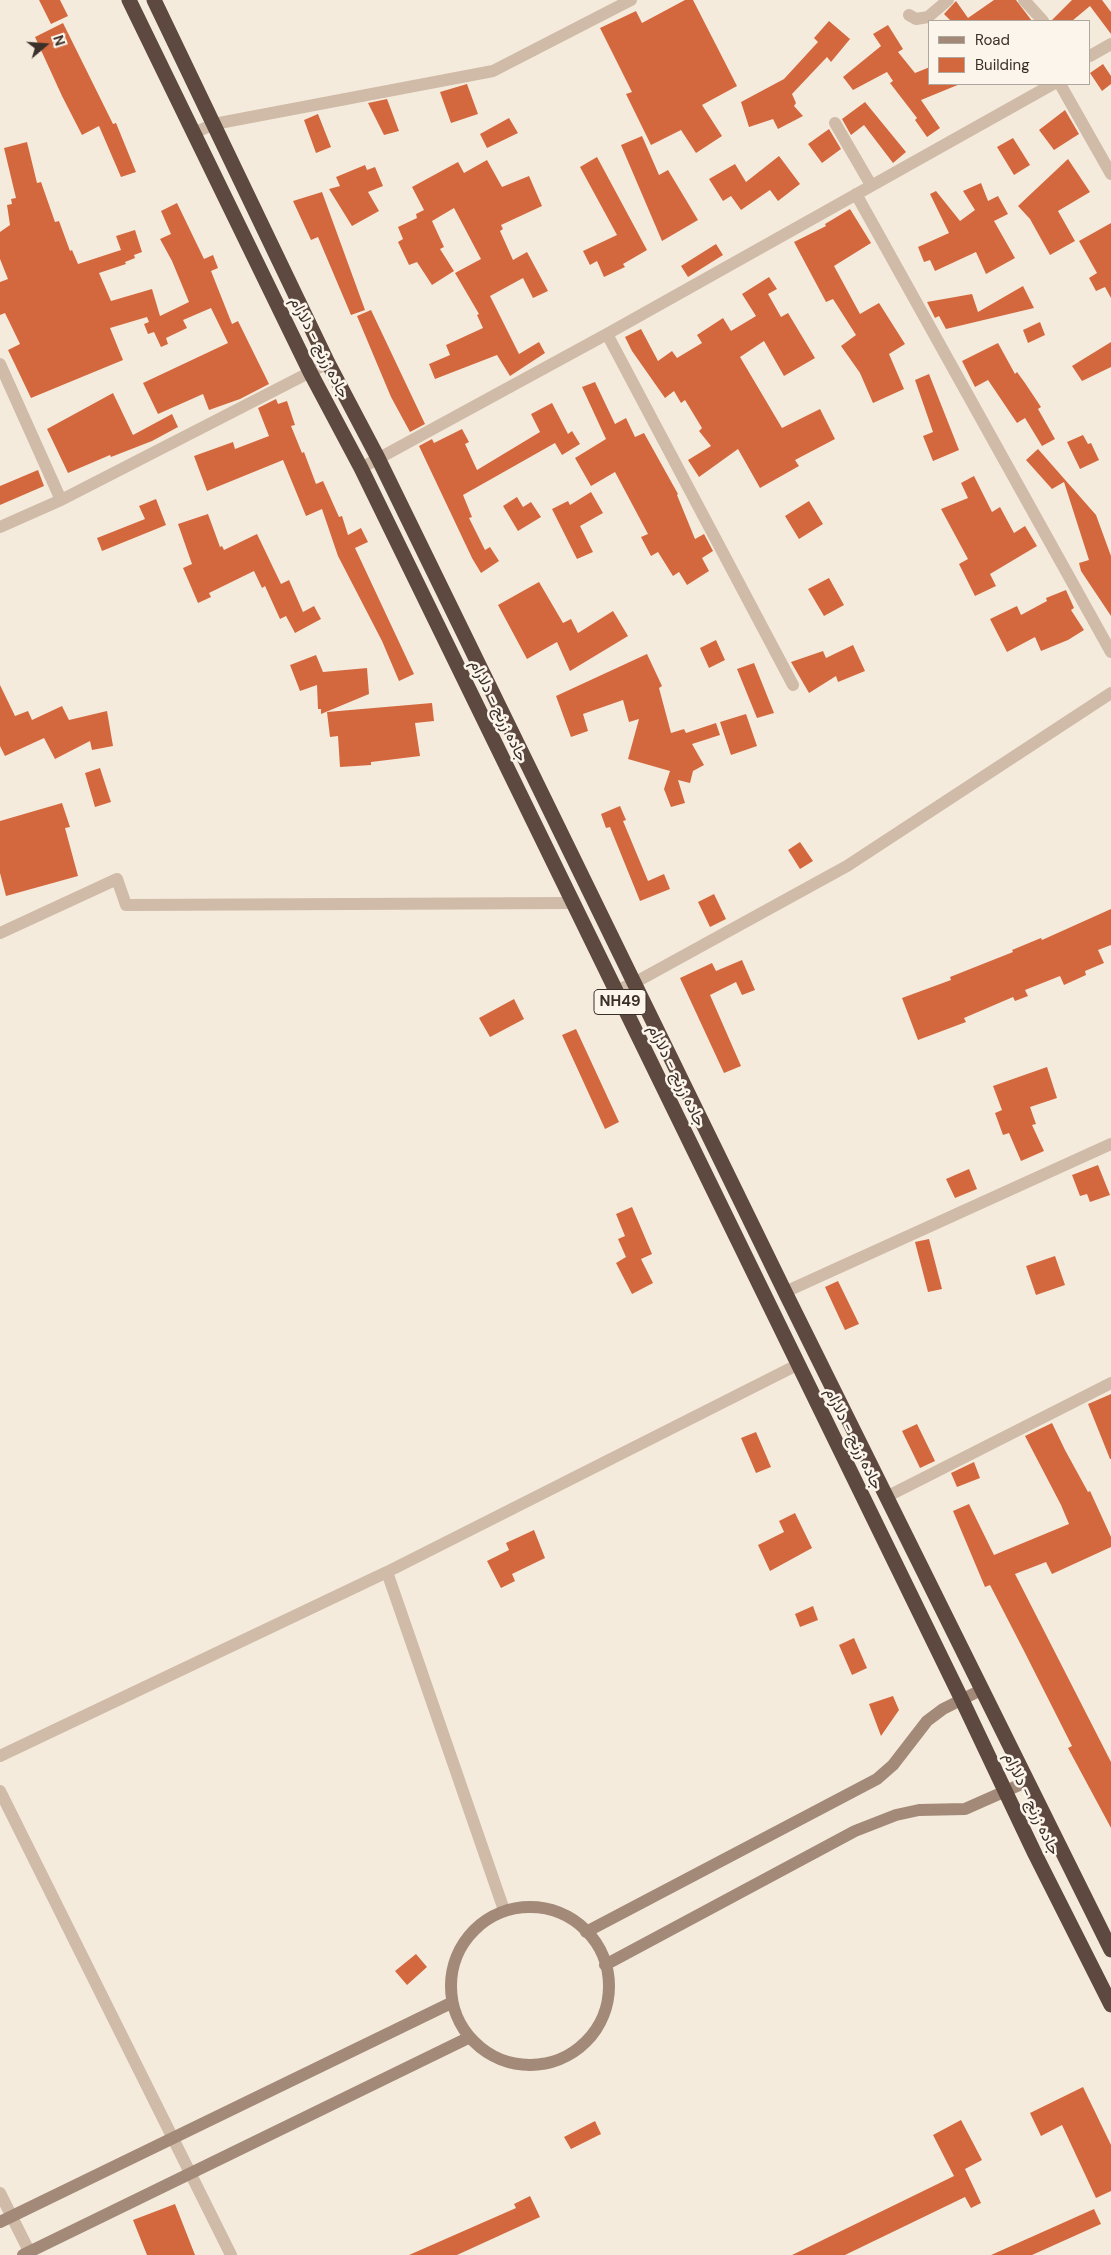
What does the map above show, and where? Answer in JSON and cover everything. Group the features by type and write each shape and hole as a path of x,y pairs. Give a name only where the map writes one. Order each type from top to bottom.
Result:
{"highway":[{"name":"جاده زرنج - دلارام","path":"129,0 310,372 361,468 797,1365 1111,2005"},
{"name":"جاده زرنج - دلارام","path":"154,0 328,362 378,458 785,1292 983,1688 1026,1782 1111,1950"}],"street":[{"path":"194,133 214,124 493,71 631,0"},
{"path":"909,15 916,19 928,17 948,0"},
{"path":"1024,0 1042,20"},
{"path":"1091,55 1111,44"},
{"path":"361,468 607,334 1051,85"},
{"path":"1061,85 1111,174"},
{"path":"835,123 871,186"},
{"path":"856,194 1111,652"},
{"path":"607,334 793,686"},
{"path":"0,527 61,500 328,362"},
{"path":"0,364 61,500"},
{"path":"615,991 634,983 847,866 1111,694"},
{"path":"0,932 118,879 126,905 572,903"},
{"path":"785,1292 1111,1144"},
{"path":"0,1756 387,1572 797,1365"},
{"path":"886,1497 1111,1383"},
{"path":"387,1572 504,1910"},
{"path":"586,1932 877,1779 893,1765 927,1721 983,1688"},
{"path":"605,1965 855,1831 896,1814 919,1810 964,1809 1026,1782"},
{"path":"0,1791 231,2255"},
{"path":"542,1906 578,1921 586,1932 602,1951 610,1989 600,2026 574,2054 537,2066 499,2061 468,2038 452,2003 453,1964 472,1931 504,1910 542,1906"},
{"path":"0,2222 452,2003"},
{"path":"0,2193 28,2254 468,2038"}],"building":[{"path":"39,0 60,0 68,16 51,24"},
{"path":"685,0 693,0 737,86 702,105 722,136 696,153 681,130 651,145 626,94 632,92 600,28 636,11 642,23"},
{"path":"994,0 1016,0 1031,20 950,20 944,14 956,1 968,18"},
{"path":"1072,0 1102,0 1111,12 1111,34 1090,6 1073,20 1052,20"},
{"path":"829,21 850,39 831,62 827,57 792,94 796,103 794,106 803,116 778,129 773,119 749,127 741,102 784,79 818,42 814,38"},
{"path":"63,23 113,124 116,123 136,172 121,177 99,126 82,135 62,96 35,37"},
{"path":"888,25 903,49 898,52 915,73 928,68 928,85 958,85 921,100 940,128 927,137 915,120 917,118 890,83 893,81 887,72 853,90 843,77 881,46 873,34"},
{"path":"1103,64 1111,76 1111,84 1102,91 1091,72"},
{"path":"467,84 478,114 451,123 440,92"},
{"path":"387,99 399,131 384,135 368,103"},
{"path":"865,102 906,152 893,163 864,125 851,135 842,119"},
{"path":"1065,110 1079,134 1054,150 1039,130"},
{"path":"318,114 331,147 316,153 304,120"},
{"path":"509,118 518,133 487,148 480,134"},
{"path":"829,129 841,149 822,163 808,144"},
{"path":"642,136 659,175 668,170 698,220 662,241 621,145"},
{"path":"1013,138 1030,165 1014,175 997,147"},
{"path":"27,142 37,183 41,182 55,222 59,221 70,251 72,250 78,264 121,250 116,236 135,230 142,252 134,255 135,258 125,262 126,264 99,273 111,301 152,289 160,316 189,302 172,261 160,239 171,234 161,211 177,203 204,259 213,255 218,268 211,271 232,324 238,321 269,384 240,399 209,410 203,394 158,414 143,383 228,343 211,308 183,320 187,328 166,338 168,344 161,347 154,332 148,334 144,324 149,322 147,317 110,328 123,360 31,398 8,350 20,344 5,313 0,315 0,282 8,279 0,259 0,232 10,225 7,205 12,204 11,199 16,198 4,148"},
{"path":"779,156 800,184 778,201 770,190 741,210 731,196 723,201 709,179 735,164 746,182"},
{"path":"597,157 647,250 623,264 625,267 604,277 597,261 590,265 583,251 617,235 580,167"},
{"path":"1068,159 1090,192 1058,211 1075,241 1050,255 1030,219 1018,206"},
{"path":"487,160 502,187 529,176 542,206 501,225 503,229 500,231 513,260 527,252 548,291 533,298 523,278 490,296 519,354 539,342 545,353 510,376 497,355 435,379 429,364 450,355 446,345 483,328 477,315 479,314 455,273 481,259 454,208 432,221 444,247 440,249 454,271 432,285 417,262 409,265 398,242 403,239 398,227 417,218 416,214 424,210 412,187 458,162 464,173"},
{"path":"365,165 367,170 375,167 383,186 368,192 379,211 352,226 329,189 340,186 336,177"},
{"path":"981,183 988,201 998,196 1008,214 994,221 1015,258 986,274 976,252 935,271 930,260 924,262 918,247 949,233 930,194 936,191 960,221 975,210 963,191"},
{"path":"322,192 365,310 351,315 318,237 311,240 293,201"},
{"path":"850,209 871,243 834,266 860,314 879,303 905,344 889,354 904,389 873,403 860,373 841,346 856,335 833,299 826,302 794,242 826,226 825,224"},
{"path":"1111,223 1111,298 1105,287 1096,291 1089,278 1097,273 1079,241"},
{"path":"716,244 723,255 688,277 681,266"},
{"path":"769,277 777,289 768,294 781,317 788,313 815,358 784,376 764,341 740,357 782,428 820,409 835,439 795,460 799,466 760,488 738,449 699,477 688,460 711,446 699,431 702,428 685,400 681,403 674,391 665,398 632,351 625,337 641,329 658,361 672,351 677,358 702,343 697,335 723,318 731,331 756,316 742,294"},
{"path":"1023,286 1034,308 946,329 939,316 935,318 927,302 972,294 978,312"},
{"path":"371,310 425,424 410,432 391,397 357,316"},
{"path":"1040,322 1045,335 1028,343 1023,330"},
{"path":"1111,342 1111,367 1082,381 1072,366"},
{"path":"998,343 1015,374 1017,372 1041,407 1038,409 1055,439 1042,446 1025,418 1017,423 988,380 975,387 962,361"},
{"path":"929,374 959,450 933,461 923,436 933,432 915,380"},
{"path":"595,382 615,424 626,418 635,437 644,433 678,494 695,539 704,534 713,551 702,558 709,571 687,585 679,572 673,576 658,552 651,556 641,537 648,534 615,472 591,486 575,458 606,439 582,387"},
{"path":"113,393 133,435 172,414 178,427 152,441 111,457 110,455 68,473 47,429"},
{"path":"276,399 278,404 287,401 295,425 291,426 302,453 304,452 316,484 323,481 339,517 342,516 348,535 361,528 368,542 355,548 414,674 399,681 382,641 338,556 322,509 306,516 283,460 207,491 194,456 233,442 235,449 269,436 258,408"},
{"path":"552,403 568,434 572,431 580,444 562,455 555,443 463,495 472,517 469,518 485,550 490,547 499,561 481,573 472,558 419,446 432,439 434,443 462,429 469,442 465,444 477,470 540,432 531,414"},
{"path":"1083,435 1088,444 1091,443 1099,460 1080,469 1067,442"},
{"path":"1038,449 1096,515 1111,556 1111,616 1081,571 1079,563 1089,560 1064,482 1052,489 1026,460"},
{"path":"38,470 44,486 0,505 0,486"},
{"path":"974,476 992,512 1000,507 1014,533 1025,526 1037,546 990,574 996,586 975,596 959,564 968,559 941,509 968,498 961,483"},
{"path":"591,492 603,513 580,526 593,552 577,559 552,509 568,501 570,505"},
{"path":"517,497 523,507 531,502 541,517 518,531 503,506"},
{"path":"156,499 166,525 102,551 97,538 145,519 139,506"},
{"path":"809,501 823,524 799,539 785,516"},
{"path":"208,514 220,547 222,546 224,550 257,534 281,584 289,580 303,612 314,606 321,619 295,633 286,616 280,619 265,586 262,588 254,571 209,593 211,597 198,603 183,568 192,564 178,524"},
{"path":"829,578 844,605 824,616 808,589"},
{"path":"539,582 563,623 571,619 578,633 613,611 628,636 570,671 557,642 527,659 498,605"},
{"path":"1066,590 1074,608 1071,610 1084,630 1068,640 1041,651 1035,637 1007,652 990,619 1017,606 1021,615 1047,601 1046,598"},
{"path":"716,640 725,660 709,668 700,648"},
{"path":"853,645 865,671 838,682 836,676 809,693 791,662 823,651 826,658"},
{"path":"647,654 662,686 659,688 671,733 684,729 686,733 716,723 720,735 692,744 704,765 693,771 690,783 678,780 685,803 671,807 664,789 670,771 628,759 639,719 629,722 623,700 583,714 588,731 571,737 556,696"},
{"path":"316,655 323,672 367,668 369,694 321,714 321,709 318,709 317,685 300,691 290,665"},
{"path":"754,663 774,713 757,718 737,669"},
{"path":"0,685 15,716 28,711 32,720 62,706 69,720 107,711 113,746 92,750 90,741 55,759 44,738 5,756 0,746"},
{"path":"432,703 434,721 415,723 420,756 371,762 371,765 340,767 338,736 330,737 327,712"},
{"path":"746,714 757,746 731,755 720,722"},
{"path":"100,768 111,802 95,807 85,773"},
{"path":"62,803 70,827 65,828 78,876 6,896 0,873 0,821"},
{"path":"620,806 626,820 623,821 648,881 664,874 670,889 640,901 610,827 606,828 601,814"},
{"path":"800,842 813,861 800,869 788,850"},
{"path":"714,894 726,919 710,927 698,902"},
{"path":"1111,909 1111,945 1098,950 1104,963 1085,971 1086,975 1064,985 1060,976 1025,990 1028,996 1015,1001 1013,997 964,1018 966,1022 918,1040 902,998 951,980 950,977 1013,952 1012,950 1041,938 1042,940"},
{"path":"742,960 755,990 742,995 736,982 710,995 741,1066 724,1073 680,978 712,963 716,971"},
{"path":"514,999 524,1019 490,1037 479,1018"},
{"path":"576,1029 619,1122 605,1129 562,1035"},
{"path":"1047,1067 1057,1098 1030,1107 1036,1124 1032,1125 1044,1151 1021,1161 1009,1133 1003,1135 995,1113 1002,1110 993,1086"},
{"path":"1098,1165 1110,1195 1090,1202 1087,1194 1080,1196 1072,1175"},
{"path":"969,1169 977,1189 955,1198 946,1179"},
{"path":"632,1207 652,1254 641,1259 653,1283 632,1294 616,1263 626,1257 618,1239 625,1236 616,1214"},
{"path":"929,1239 942,1289 928,1292 915,1242"},
{"path":"1055,1256 1065,1285 1036,1295 1026,1266"},
{"path":"838,1281 859,1324 845,1330 825,1287"},
{"path":"1111,1394 1111,1459 1110,1459 1088,1404"},
{"path":"1052,1423 1088,1492 1090,1491 1111,1537 1111,1547 1052,1574 1046,1562 1015,1574 1111,1762 1111,1828 1068,1748 1072,1746 990,1585 985,1587 953,1511 969,1504 994,1555 1069,1524 1025,1436"},
{"path":"917,1424 935,1461 920,1468 902,1431"},
{"path":"756,1432 771,1467 756,1473 741,1438"},
{"path":"974,1462 980,1478 957,1487 951,1473"},
{"path":"795,1513 812,1548 770,1571 758,1545 784,1532 779,1521"},
{"path":"534,1530 545,1558 512,1574 515,1581 501,1588 487,1561 509,1550 506,1543"},
{"path":"813,1606 818,1620 800,1627 795,1614"},
{"path":"854,1638 867,1668 852,1675 839,1645"},
{"path":"893,1696 899,1710 881,1736 869,1704"},
{"path":"416,1954 427,1967 407,1985 395,1971"},
{"path":"1083,2087 1111,2145 1111,2191 1096,2198 1062,2125 1041,2136 1030,2113"},
{"path":"961,2120 982,2160 965,2169 981,2203 971,2208 965,2197 845,2255 792,2255 954,2176 933,2135"},
{"path":"595,2121 601,2134 571,2149 564,2137"},
{"path":"530,2196 540,2217 457,2255 409,2255 516,2208 514,2204"},
{"path":"175,2204 195,2255 147,2255 133,2220"},
{"path":"1094,2209 1101,2224 1032,2255 991,2255"}]}
